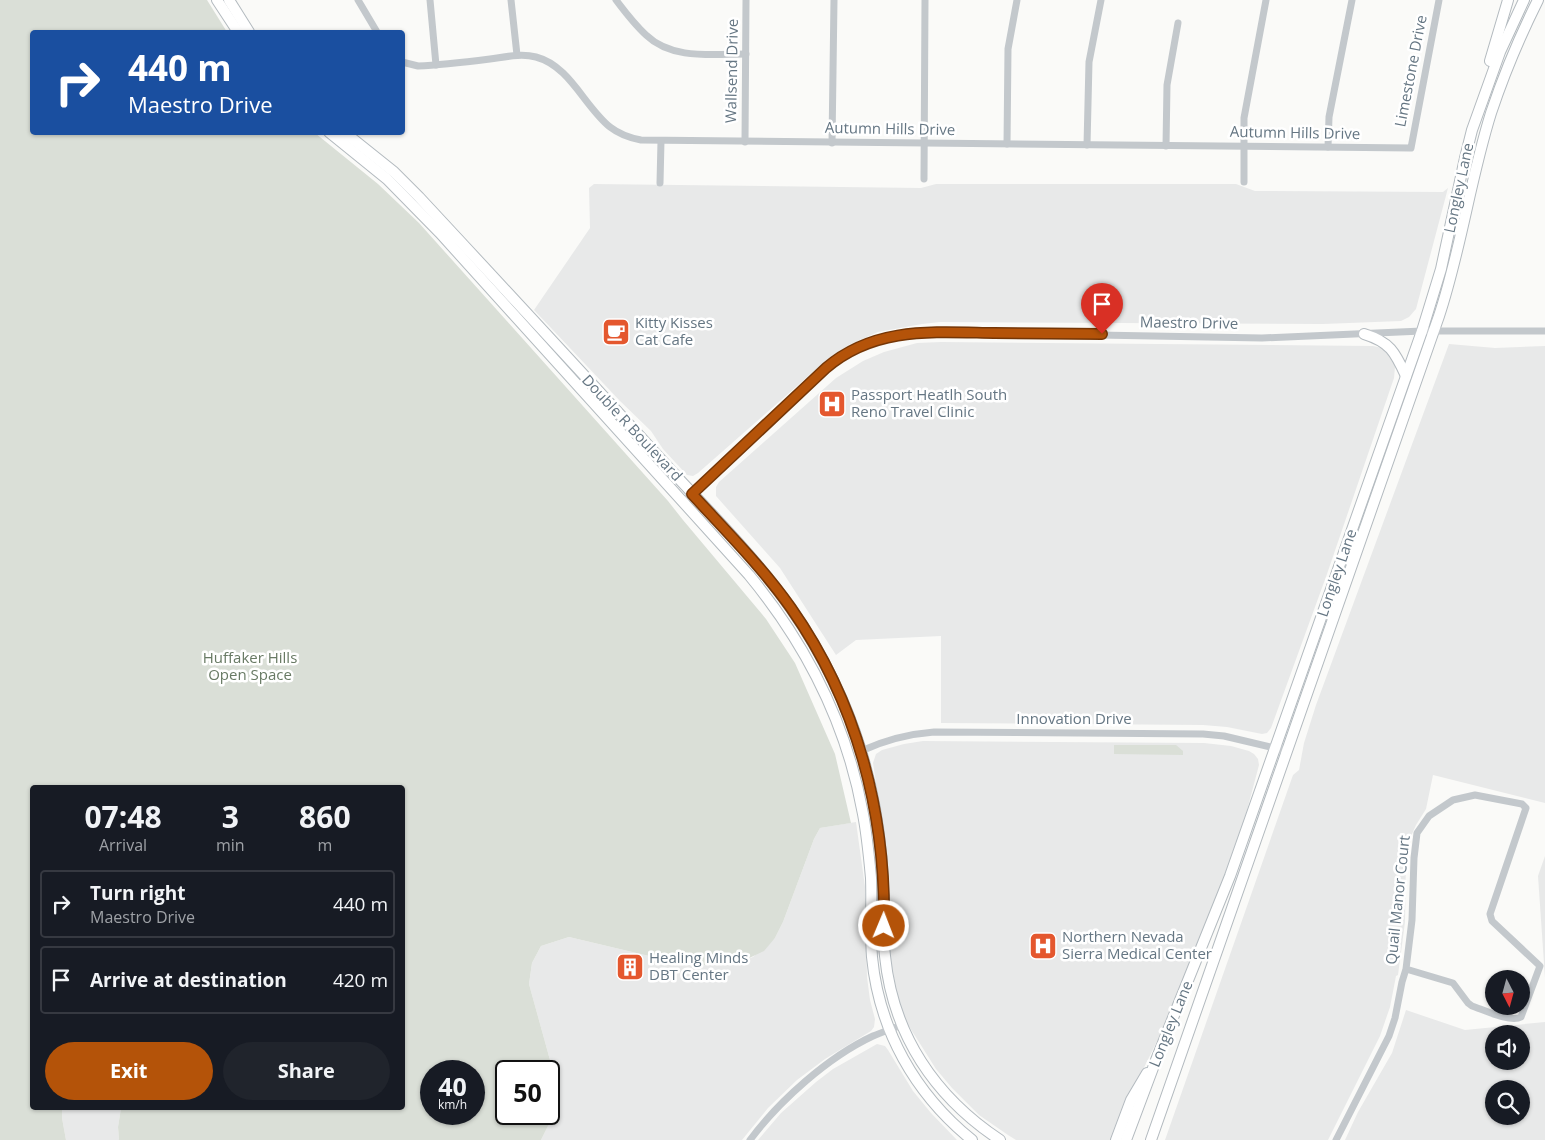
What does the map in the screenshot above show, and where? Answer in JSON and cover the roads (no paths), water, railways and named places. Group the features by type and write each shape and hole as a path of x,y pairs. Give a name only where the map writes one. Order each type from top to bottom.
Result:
{"main road":[{"path":"217,0 237,30"},
{"path":"228,0 249,30"},
{"path":"1482,102 1491,57 1508,0"},
{"name":"Longley Lane","path":"1126,1140 1156,1060 1222,898 1422,331 1441,270 1465,158 1482,102 1500,52 1524,0"},
{"name":"Longley Lane","path":"1151,1140 1449,288 1491,114 1516,46 1538,0"},
{"name":"Double R Boulevard","path":"333,135 387,179 420,212 749,575 777,610 813,668 839,727 852,768 866,832 871,878 872,957 877,988 889,1030 903,1061 919,1086 944,1116 972,1140"},
{"name":"Double R Boulevard","path":"348,135 407,185 749,555 800,621 819,652 836,686 861,751 871,789 879,834 884,882 886,969 892,996 902,1025 922,1064 946,1096 967,1116 1000,1140"},
{"path":"1364,334 1378,338 1389,346 1397,355 1406,376"},
{"path":"1116,1140 1131,1100 1156,1060"},
{"path":"1155,1140 1161,1110"}],"street":[{"path":"358,0 376,30"},
{"path":"430,0 436,65"},
{"path":"511,0 517,55"},
{"path":"616,0 646,36 665,48 686,54 746,54"},
{"name":"Wallsend Drive","path":"745,142 746,0"},
{"path":"832,143 834,0"},
{"path":"924,0 924,179"},
{"path":"1007,144 1008,49 1017,0"},
{"path":"1087,145 1089,62 1100,0"},
{"path":"1244,182 1247,100 1266,0"},
{"path":"1328,147 1329,117 1352,0"},
{"name":"Limestone Drive","path":"1411,148 1439,0"},
{"path":"1166,146 1167,86 1178,23"},
{"name":"Autumn Hills Drive","path":"405,63 413,66 436,65 517,55 534,56 553,64 560,70 602,120 620,133 641,140 1411,148"},
{"path":"660,182 661,141"},
{"name":"Maestro Drive","path":"683,502 834,362 862,345 901,334 933,332 1262,338 1422,331 1545,331"},
{"name":"Innovation Drive","path":"861,751 891,739 910,734 934,732 1203,734 1224,736 1287,751"},
{"name":"Quail Manor Court","path":"1336,1140 1389,1036 1395,1018 1406,969 1412,920 1414,858 1417,833 1428,816 1453,800 1475,795 1522,804 1526,808 1490,914 1492,921 1540,966 1521,1017 1510,1019 1472,1006 1453,983 1406,969"},
{"path":"750,1140 777,1108 805,1081 842,1054 872,1037 902,1025"}],"place":[{"name":"Kitty Kisses Cat Cafe","path":"616,332"},
{"name":"Passport Heatlh South Reno Travel Clinic","path":"832,404"},
{"name":"Northern Nevada Sierra Medical Center","path":"1043,946"},
{"name":"Healing Minds DBT Center","path":"630,967"}],"park label":[{"name":"Huffaker Hills Open Space","path":"250,666"}]}
